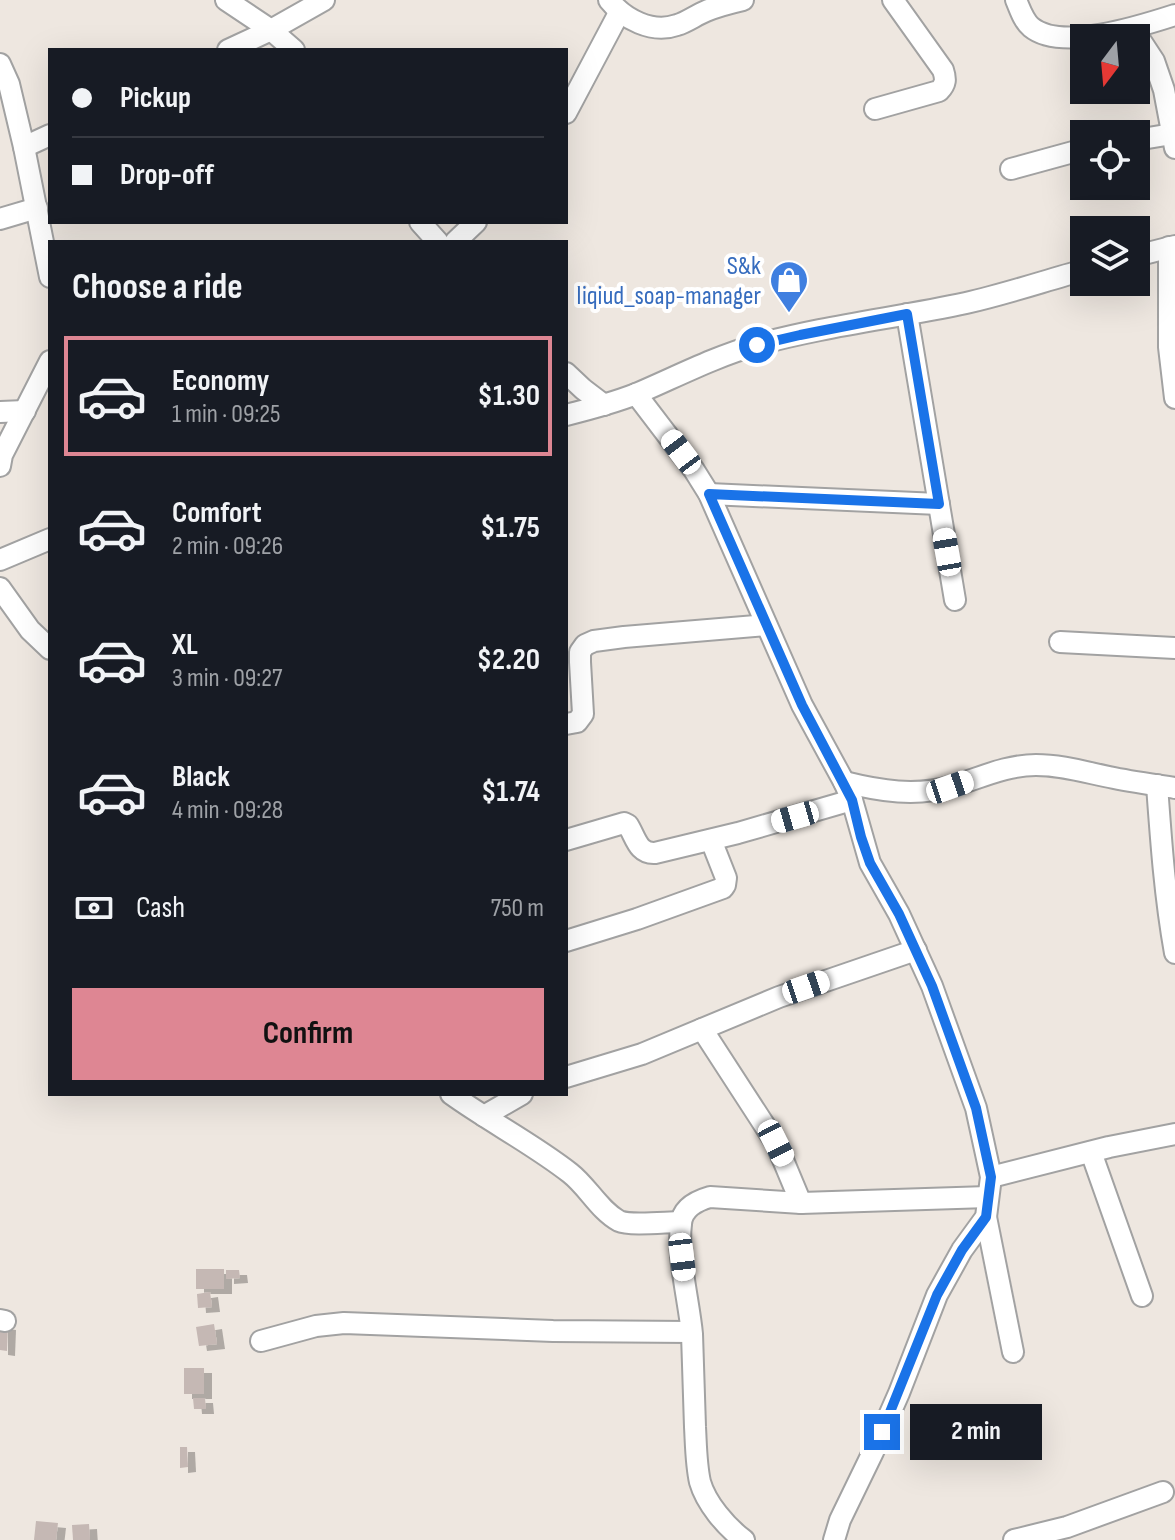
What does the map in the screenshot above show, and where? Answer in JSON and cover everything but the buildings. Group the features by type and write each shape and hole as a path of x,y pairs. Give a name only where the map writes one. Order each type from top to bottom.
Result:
{"street":[{"path":"226,0 292,48"},
{"path":"232,48 324,0"},
{"path":"568,109 614,6 648,26 660,28 677,25 705,11 743,0"},
{"path":"875,109 939,91 946,78 893,0"},
{"path":"1016,0 1030,26 1047,36 1070,38"},
{"path":"1148,24 1175,15"},
{"path":"1150,55 1164,90 1174,141 1150,140"},
{"path":"0,64 9,84 24,147 48,266"},
{"path":"24,147 48,136"},
{"path":"1011,169 1070,153"},
{"path":"0,219 37,208"},
{"path":"422,224 436,240"},
{"path":"457,240 474,224"},
{"path":"1150,252 1172,246 1169,347 1175,398"},
{"path":"568,414 636,394 722,356 757,345 1016,291 1070,274"},
{"path":"907,314 955,600"},
{"path":"0,466 2,455 48,365"},
{"path":"568,375 604,405"},
{"path":"636,394 709,494 802,705 848,791 870,863 899,914 932,986 976,1108 1013,1352"},
{"path":"0,412 25,411"},
{"path":"709,494 939,504"},
{"path":"0,560 48,540"},
{"path":"0,588 30,630 48,647"},
{"path":"568,724 577,722 583,714 580,652 585,645 624,637 766,625"},
{"path":"1060,642 1175,648"},
{"path":"568,839 624,823 642,851 655,853 711,840 848,791 919,792 950,787 1011,768 1035,765 1067,767 1166,787 1163,867 1175,953"},
{"path":"568,940 723,888 726,878 711,840"},
{"path":"568,1076 642,1054 779,997 916,950"},
{"path":"702,1029 776,1143 801,1203"},
{"path":"454,1096 573,1175 620,1222 681,1222"},
{"path":"484,1116 519,1096"},
{"path":"736,1538 706,1496 700,1481 691,1332 682,1257 681,1222 687,1209 696,1201 710,1197 801,1203 988,1197 1091,1152 1175,1134"},
{"path":"1091,1152 1142,1296"},
{"path":"834,1540 840,1520 899,1393 937,1295 988,1197"},
{"path":"261,1341 316,1326 344,1323 553,1331 691,1332"},
{"path":"1014,1540 1067,1527 1163,1492"}],"place":[{"name":"S&k liqiud_soap-manager","path":"789,314"}],"route":[{"path":"757,345 907,314 939,504 709,494 802,705 852,800 870,863 899,914 932,986 976,1108 991,1177 986,1217 962,1250 937,1295 882,1432"}]}
